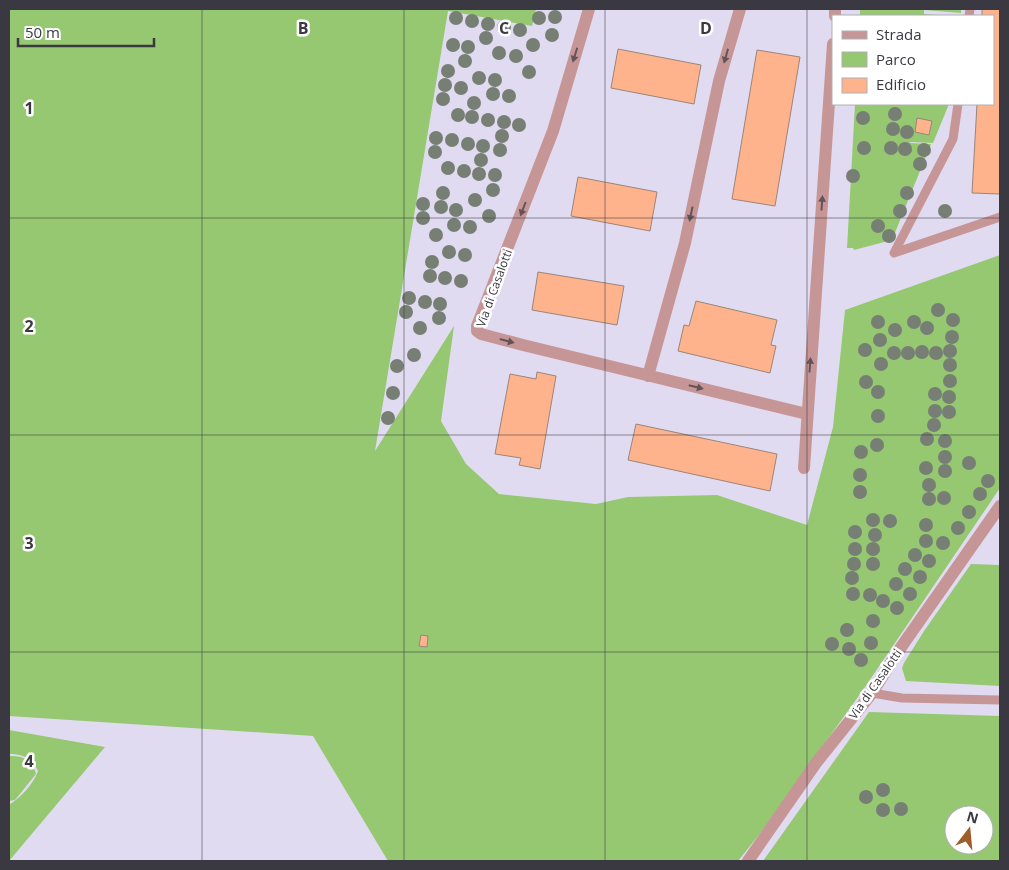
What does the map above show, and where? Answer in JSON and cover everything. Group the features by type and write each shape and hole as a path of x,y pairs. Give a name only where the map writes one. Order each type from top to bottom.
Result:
{"street":[{"name":"Via di Casalotti","path":"589,9 553,131 477,326 477,331 481,334 515,343 807,414"},
{"path":"648,376 685,242 718,81 740,9"},
{"path":"804,468 832,58"},
{"name":"Via di Casalotti","path":"748,861 816,763 872,693 897,653 1000,506"}],"lane":[{"path":"958,105 954,139 894,253 1000,217"},
{"path":"872,693 902,698 1000,700"}],"green space":[{"path":"9,9 536,9 532,26 448,11 375,451 454,326 441,421 466,464 499,494 596,504 628,497 717,495 807,525 833,427 845,310 1000,255 1000,488 863,690 738,861 388,861 313,736 9,716"},
{"path":"860,9 961,9 961,13 924,10 924,14 937,15 860,15"},
{"path":"855,105 949,105 933,143 910,142 931,144 892,240 854,250 853,248 847,248"},
{"path":"971,564 1000,565 1000,686 906,681 902,668 904,663"},
{"path":"869,712 1000,716 1000,861 763,861"},
{"path":"9,730 105,747 9,861 9,805 26,790 38,771 33,763 26,758 9,754"},
{"path":"9,756 26,759 32,765 36,774 15,800 9,801"}],"building":[{"path":"982,9 1000,9 1000,194 972,193 977,105 994,105 994,15 982,15"},
{"path":"618,49 701,65 694,104 611,88"},
{"path":"757,50 800,57 775,206 732,199"},
{"path":"917,118 932,121 929,135 915,132"},
{"path":"578,177 657,192 650,231 571,216"},
{"path":"538,272 624,286 617,325 532,310"},
{"path":"696,301 777,320 771,345 776,346 770,373 678,351 684,325 689,326"},
{"path":"537,372 556,376 540,469 519,465 521,458 495,454 510,374 536,379"},
{"path":"636,424 777,454 770,491 628,460"},
{"path":"421,635 428,636 427,647 419,646"}]}
